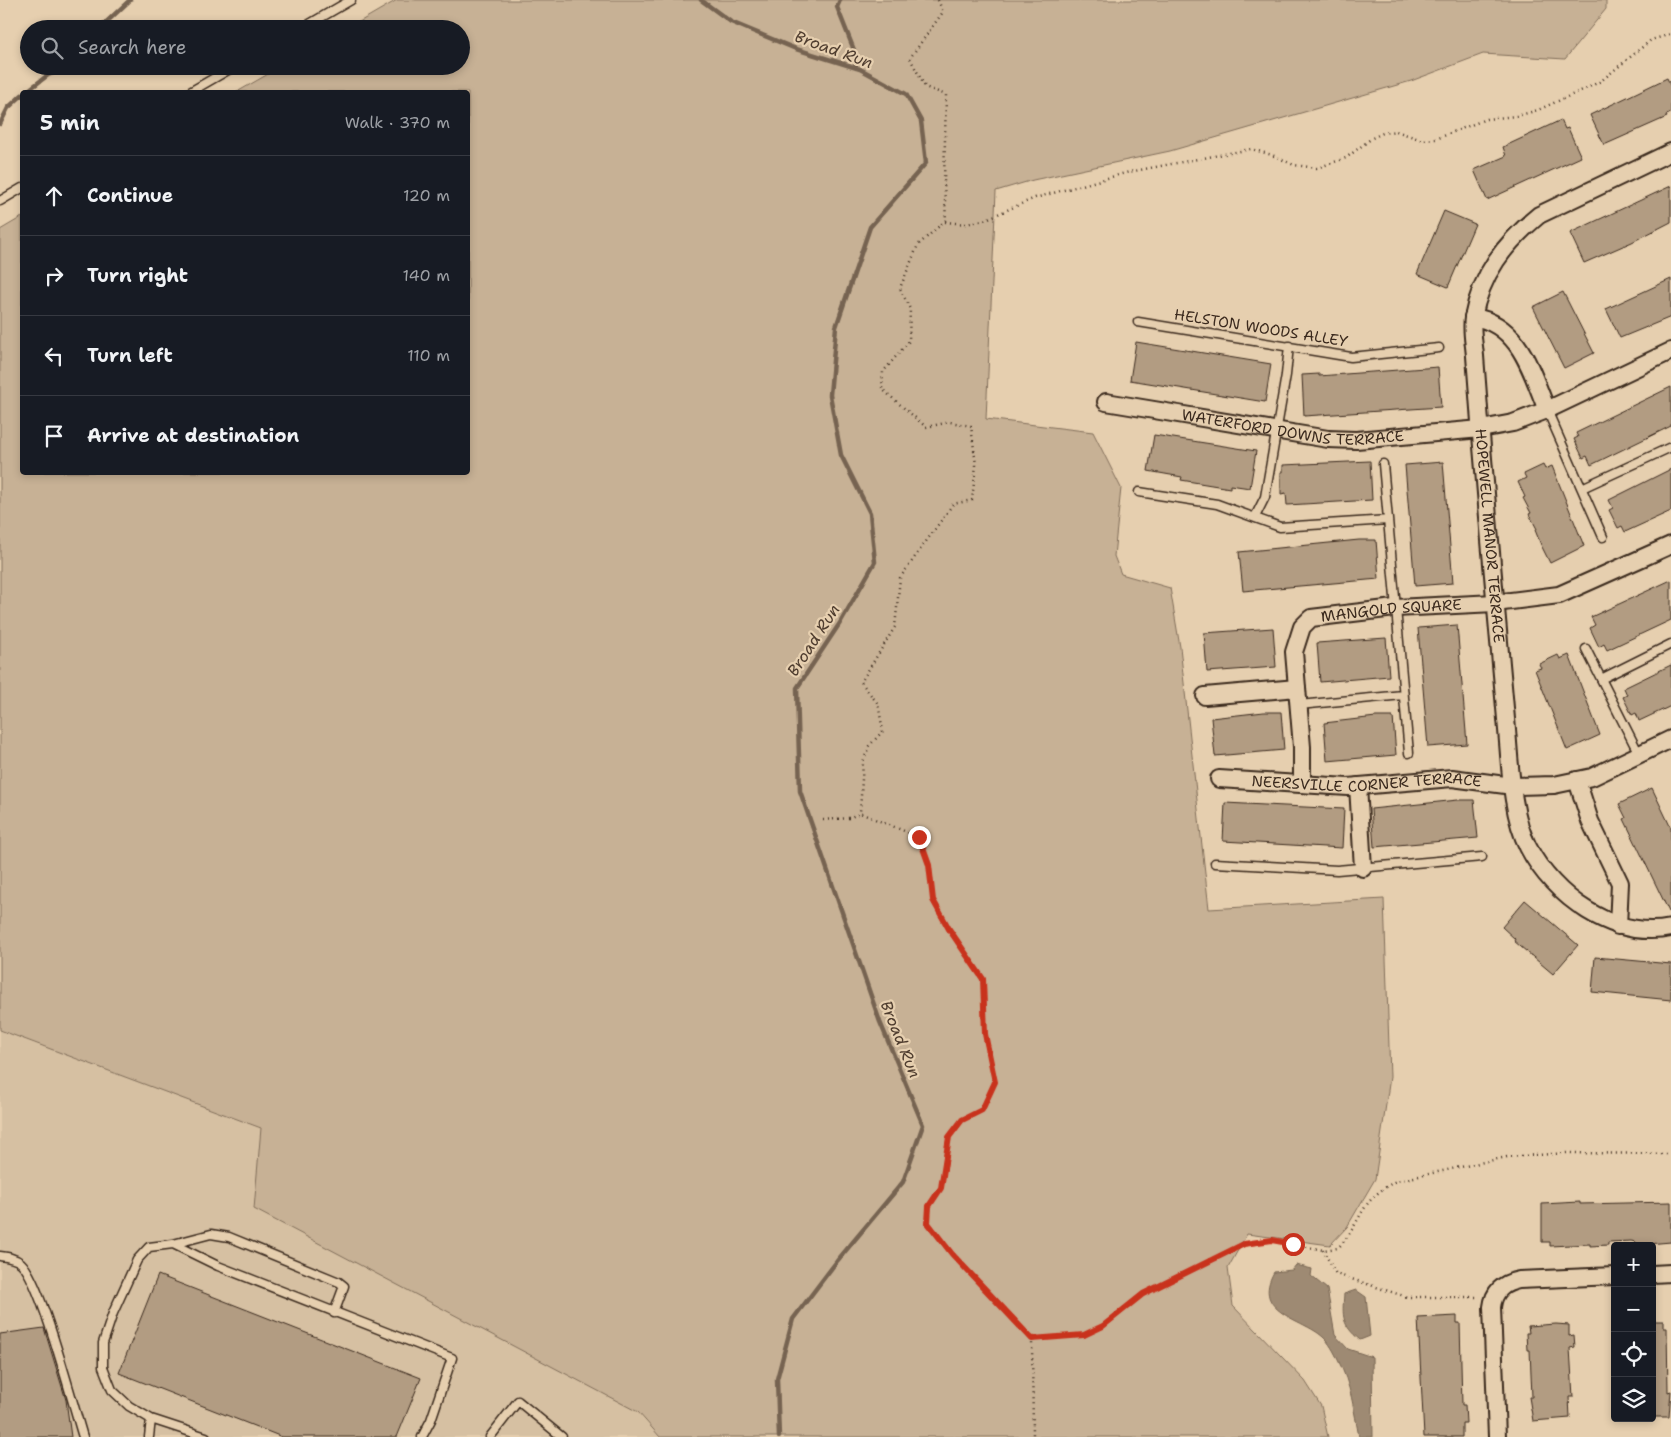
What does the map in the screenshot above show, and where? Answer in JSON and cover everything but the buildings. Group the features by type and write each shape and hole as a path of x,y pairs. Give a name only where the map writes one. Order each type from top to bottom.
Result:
{"street":[{"name":"HOPEWELL MANOR TERRACE","path":"1671,152 1539,215 1522,229 1496,258 1487,274 1473,318 1495,603 1513,786 1519,821 1528,846 1551,880 1579,906 1618,926 1662,930 1671,928"},
{"path":"1473,318 1498,324 1514,338 1547,410"},
{"name":"WATERFORD DOWNS TERRACE","path":"1106,402 1328,439 1356,440 1481,429 1513,423 1547,410 1671,351"},
{"name":"MANGOLD SQUARE","path":"1302,784 1302,747 1294,652 1302,627 1311,618 1394,608 1495,603 1559,595 1671,545"},
{"path":"1205,696 1297,688"},
{"name":"NEERSVILLE CORNER TERRACE","path":"1219,780 1358,786 1452,778 1513,786 1554,785 1592,777 1671,739"},
{"path":"1577,780 1590,821 1620,883 1618,926"},
{"path":"1358,786 1364,868"},
{"path":"1656,1274 1671,1273"},
{"path":"1497,1437 1493,1300 1496,1292 1507,1282 1611,1276"}],"lane":[{"path":"317,20 351,0"},
{"path":"193,90 219,75"},
{"path":"0,201 20,189"},
{"name":"HELSTON WOODS ALLEY","path":"1138,322 1350,357 1439,348"},
{"path":"1255,517 1265,496 1286,375 1289,346"},
{"path":"1547,410 1603,537"},
{"path":"1582,488 1671,447"},
{"path":"1383,464 1408,753"},
{"path":"1139,492 1217,504 1280,527 1388,520"},
{"path":"1601,679 1671,644"},
{"path":"1586,649 1638,754"},
{"path":"1299,705 1403,695"},
{"path":"1215,863 1337,870 1482,857"},
{"path":"206,1437 151,1419 129,1406 112,1390 103,1367 103,1343 113,1313 137,1260 149,1248 211,1234 229,1237 339,1282 344,1286 343,1293 334,1313"},
{"path":"173,1244 218,1266 452,1358 431,1420 422,1437"},
{"path":"0,1256 21,1262 37,1290 83,1437"},
{"path":"490,1437 518,1401 562,1437"},
{"path":"149,1437 151,1419"}],"path":[{"path":"860,813 863,762 869,746 883,731 878,704 861,682 895,627 900,578 953,504 972,500 976,465 971,426 950,422 926,427 882,389 883,372 909,341 910,309 900,288 918,245 946,220 944,182 946,95 925,87 910,58 943,12 938,0"},
{"path":"944,222 966,224 984,220 1035,198 1129,172 1251,149 1272,155 1294,165 1317,168 1346,158 1372,138 1383,133 1396,131 1422,140 1436,139 1486,119 1517,116 1538,110 1600,81 1651,40 1671,34"},
{"path":"823,820 849,818 860,813 919,837 929,865 933,900 949,929 983,979 985,1034 995,1082 982,1110 962,1120 949,1137 941,1188 929,1206 928,1223 952,1254 1032,1339 1033,1437"},
{"path":"1032,1339 1084,1335 1103,1326 1143,1294 1244,1244 1272,1240 1323,1250 1338,1248 1348,1238 1369,1199 1396,1181 1507,1157 1567,1154 1671,1154"},
{"path":"1323,1250 1336,1274 1408,1297 1467,1296 1493,1300"}],"shaded area":[{"path":"397,0 1606,0 1606,9 1565,59 1483,54 1411,81 1170,151 1033,180 996,191 986,419 1093,432 1121,488 1114,556 1121,574 1170,588 1180,647 1209,909 1384,899 1390,1077 1375,1179 1347,1227 1330,1245 1247,1234 1228,1268 1233,1306 1305,1381 1321,1406 1328,1437 660,1437 638,1412 254,1209 261,1128 0,1030 0,230 20,218 20,475 470,475 470,90 240,90 266,75 470,75 470,20 363,20"},
{"path":"0,1030 262,1128 638,1413 660,1437 0,1437"},
{"path":"1296,1265 1312,1269 1311,1276 1327,1289 1335,1335 1348,1349 1372,1357 1373,1437 1359,1437 1352,1398 1346,1378 1327,1342 1314,1330 1282,1313 1274,1306 1269,1297 1269,1286 1274,1272 1292,1270"},
{"path":"1356,1290 1366,1297 1370,1336 1360,1340 1346,1325 1343,1315 1344,1294"}],"waterway":[{"path":"109,20 130,0"},
{"name":"Broad Run","path":"701,0 731,22 796,49 860,69 906,94 921,121 926,163 870,227 836,327 830,395 841,455 870,513 875,562 840,623 797,688 800,791 880,1022 923,1125 903,1182 837,1261 793,1319 777,1379 779,1437"},
{"path":"840,0 837,7 854,50 856,68"},
{"path":"29,90 48,75"},
{"path":"0,124 8,108 20,97"}],"route":[{"path":"919,837 929,865 933,900 949,929 983,979 985,1034 995,1082 982,1110 962,1120 949,1137 941,1188 929,1206 928,1223 952,1254 1032,1339 1084,1335 1103,1326 1143,1294 1244,1244 1272,1240 1293,1244"}]}
